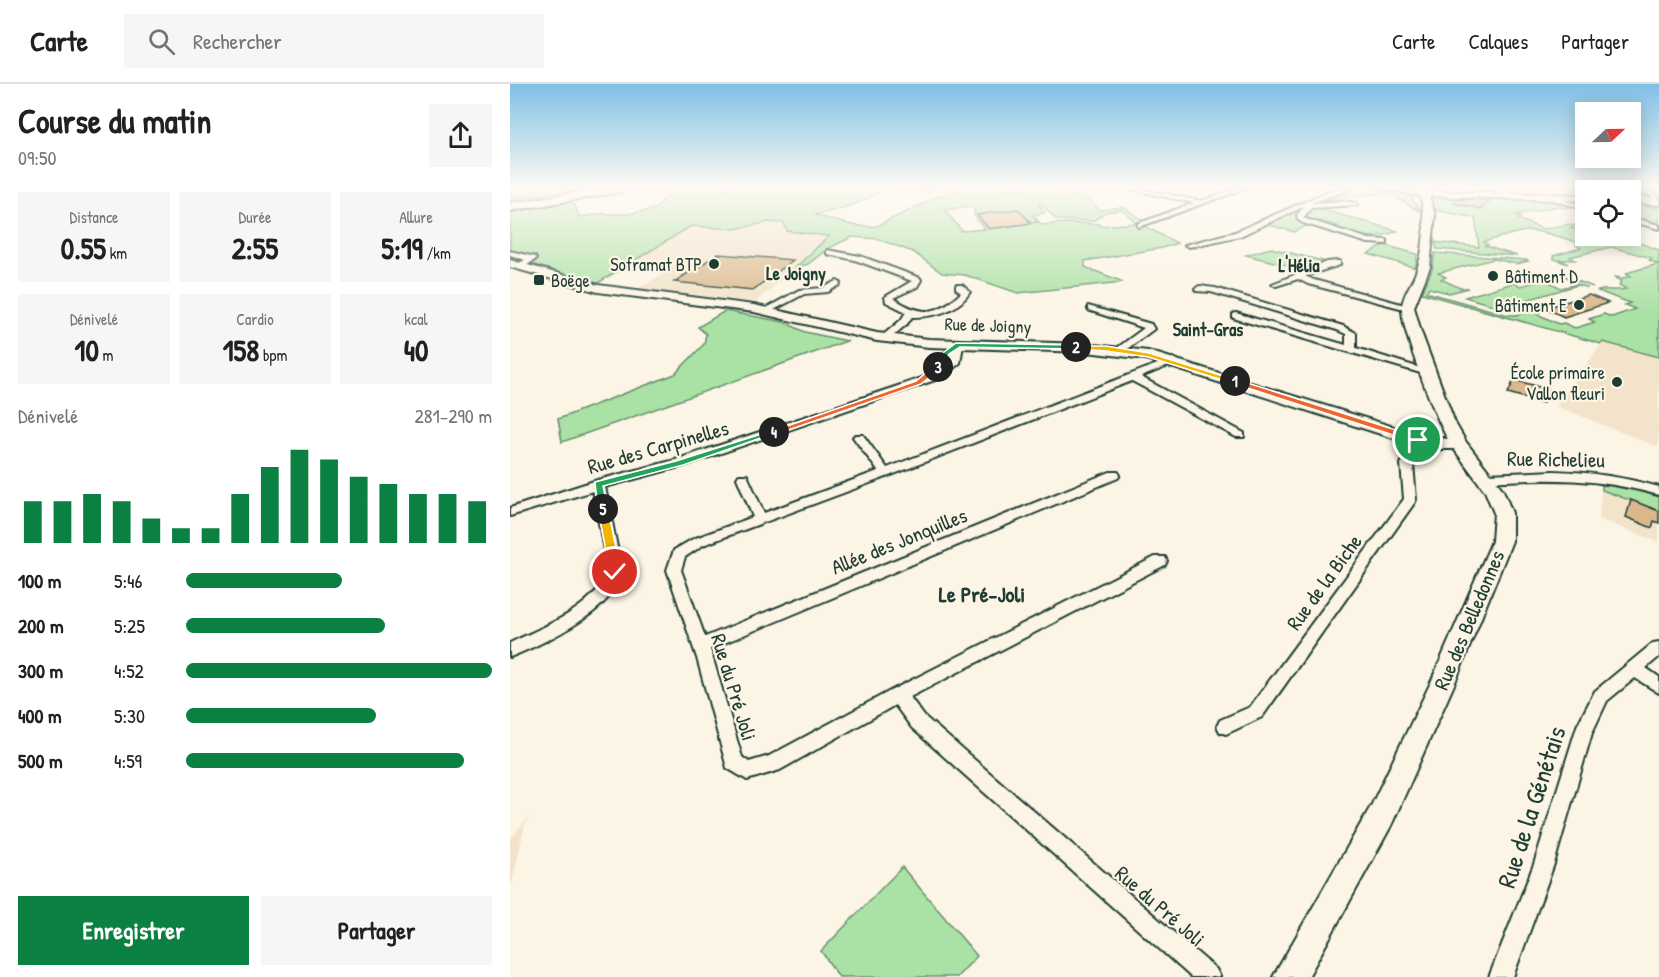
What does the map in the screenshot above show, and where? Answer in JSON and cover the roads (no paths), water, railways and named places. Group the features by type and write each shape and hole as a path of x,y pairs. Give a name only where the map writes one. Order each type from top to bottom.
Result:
{"main road":[{"path":"1408,307 1424,267 1427,230"},
{"name":"Rue de Joigny","path":"513,266 612,292 733,304 838,330 885,338 958,345 1120,350 1173,361 1418,440 1435,444 1459,444"},
{"name":"Rue des Belledonnes","path":"1290,977 1381,816 1444,680 1502,541 1503,513 1487,478 1459,444 1447,423 1408,307"}],"street":[{"path":"1189,245 1248,230"},
{"path":"1330,230 1368,241 1384,242"},
{"path":"830,252 893,270 917,280 914,285 888,297 889,300 911,311 911,314"},
{"path":"510,253 532,259 513,266"},
{"path":"1276,284 1337,263"},
{"path":"1299,276 1311,282 1408,307"},
{"path":"765,311 802,292 825,291 837,284"},
{"path":"885,338 911,314 933,314 945,311 964,295 964,290 959,287"},
{"path":"1199,289 1212,290 1340,328 1351,333 1351,349"},
{"path":"1091,308 1148,326 1149,329 1120,350"},
{"path":"1236,316 1428,372"},
{"name":"Rue des Carpinelles","path":"510,512 598,484 680,463 937,376 955,363 958,345"},
{"name":"Rue du Pré Joli","path":"1173,361 1135,378 698,542 679,554 675,570 734,762 747,771 773,764 898,695 918,722 1208,977"},
{"path":"1135,378 1240,435"},
{"path":"859,437 885,473"},
{"name":"Rue de la Biche","path":"1226,726 1256,712 1410,499 1407,464 1418,440"},
{"name":"Rue Richelieu","path":"1487,478 1549,474 1599,476 1659,491"},
{"name":"Allée des Jonquilles","path":"700,646 1114,475"},
{"path":"743,478 760,519"},
{"path":"510,650 595,605 613,582 615,572 598,484"},
{"path":"898,695 1160,561"},
{"name":"Rue de la Génétais","path":"1501,977 1544,864 1583,732 1601,696 1659,648"},
{"path":"1634,668 1659,686"}],"place":[{"name":"Soframat BTP","path":"714,264"},
{"name":"Bâtiment D","path":"1493,276"},
{"name":"Boëge","path":"539,280"},
{"name":"Bâtiment E","path":"1579,305"},
{"name":"École primaire Vallon fleuri","path":"1617,382"}],"district":[{"name":"L'Hélia","path":"1299,265"},
{"name":"Le Joigny","path":"796,273"},
{"name":"Saint-Gras","path":"1208,329"},
{"name":"Le Pré-Joli","path":"982,594"}]}
